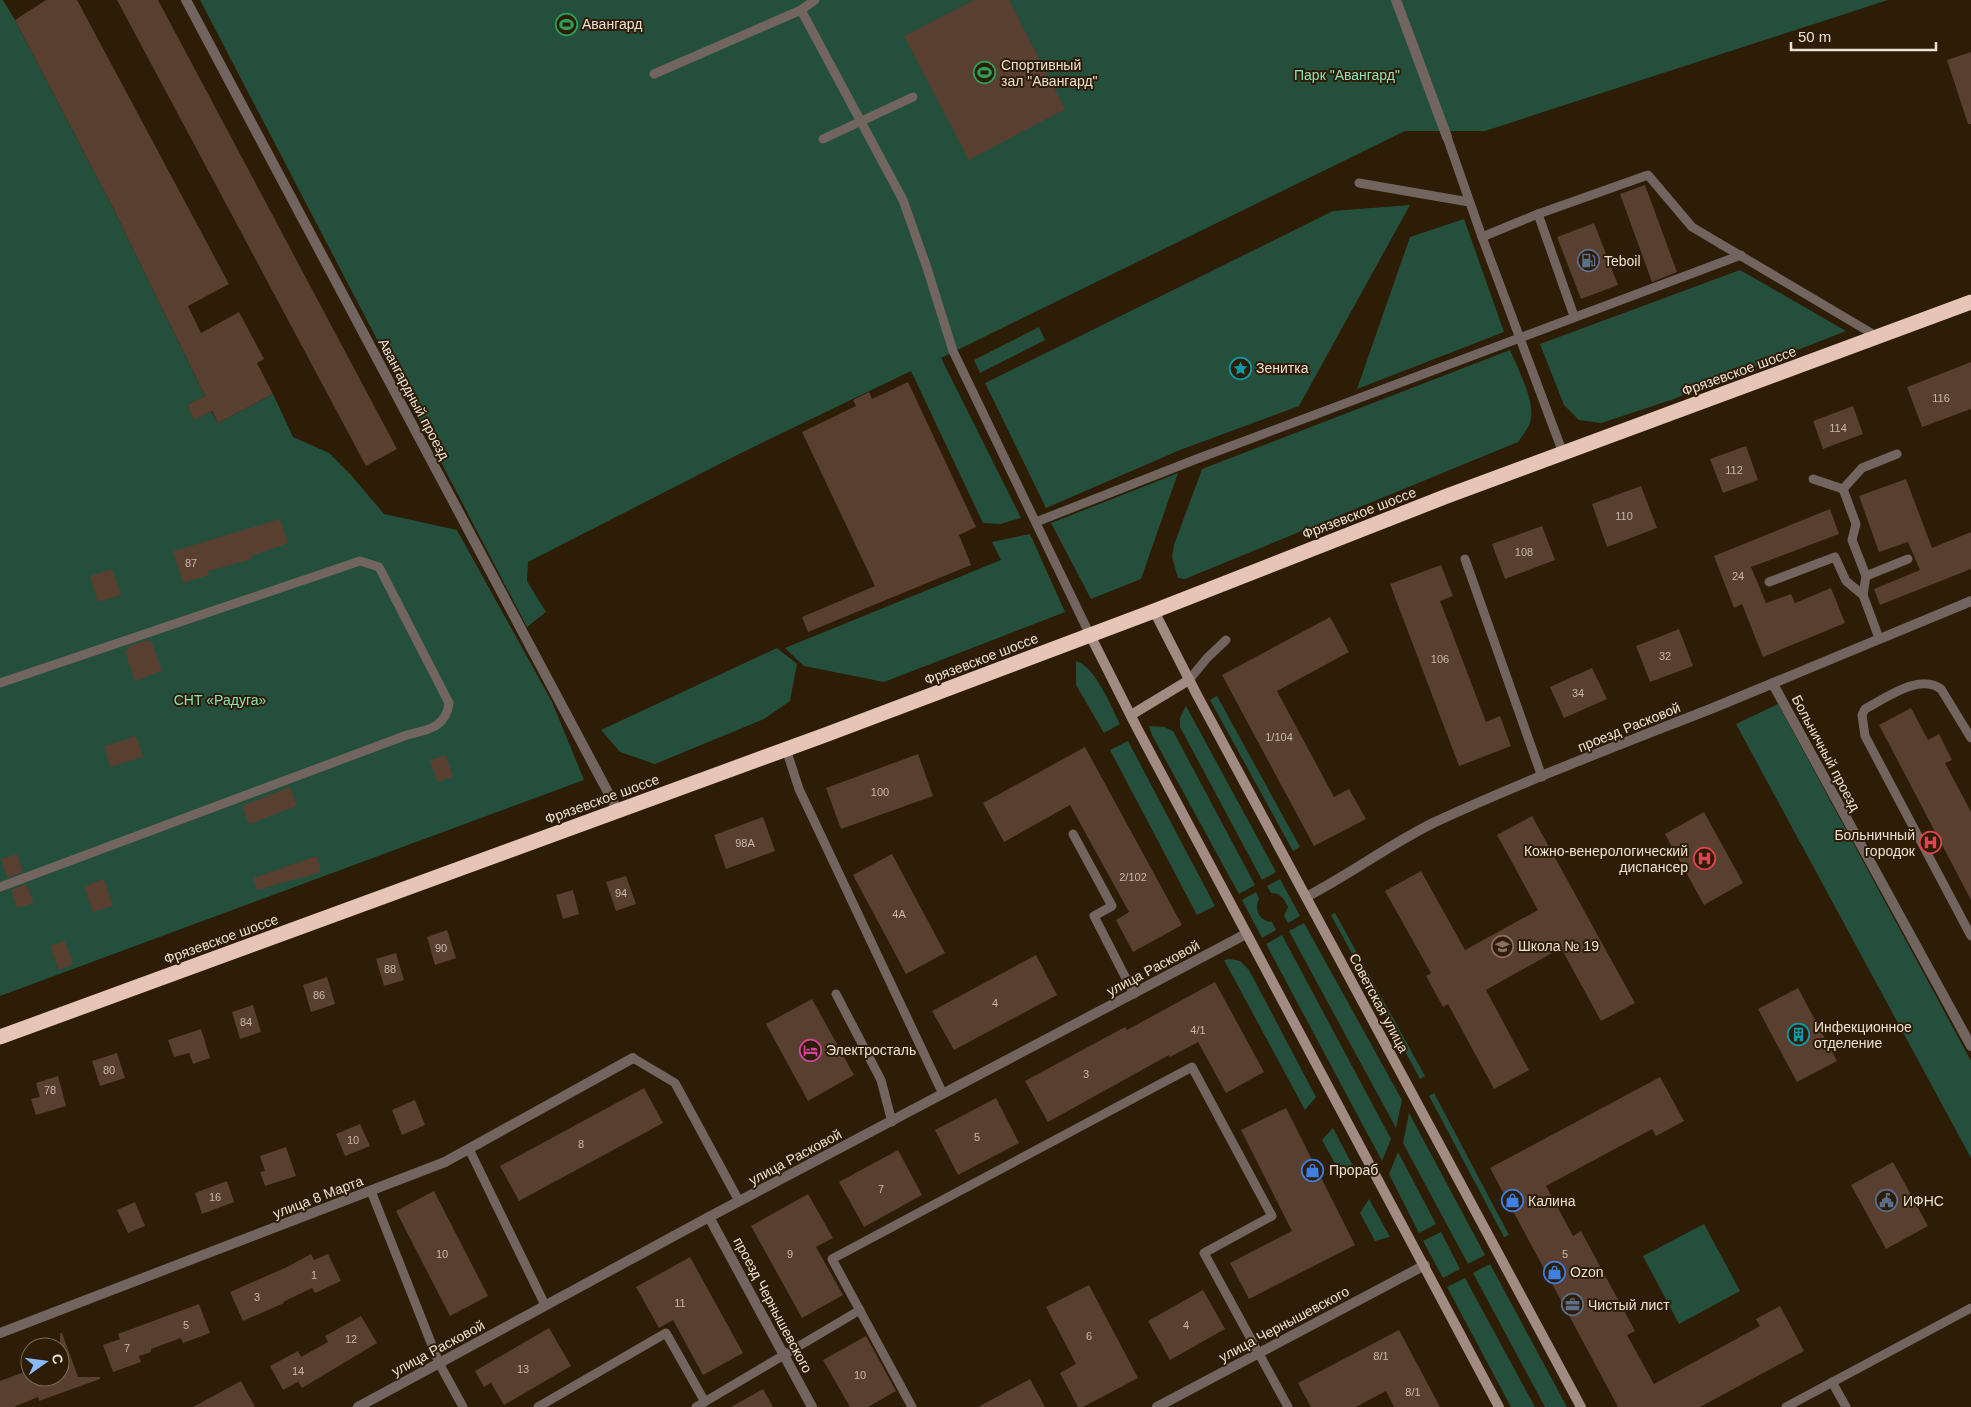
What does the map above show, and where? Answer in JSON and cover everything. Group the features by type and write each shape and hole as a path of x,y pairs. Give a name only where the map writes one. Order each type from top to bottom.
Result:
{"highway":[{"name":"Фрязевское шоссе","path":"0,1037 786,749 1154,611 1324,543 1563,452 1971,302"}],"main road":[{"name":"Советская улица","path":"1154,611 1189,680 1581,1407"},
{"path":"1090,635 1130,715 1246,934 1425,1265 1499,1407"},
{"path":"1130,715 1189,680"}],"street":[{"name":"Авангардный проезд","path":"186,0 618,811"},
{"path":"1396,0 1448,137"},
{"name":"проезд Расковой","path":"1306,898 1386,848 1433,824 1542,776 1773,684 1971,601"},
{"name":"Больничный проезд","path":"1773,684 1971,1046"},
{"name":"улица Расковой","path":"358,1407 740,1201 1246,934"},
{"name":"улица 8 Марта","path":"0,1333 445,1162 633,1058"},
{"name":"проезд Чернышевского","path":"710,1217 812,1407"},
{"name":"улица Чернышевского","path":"1157,1407 1425,1265"}],"lane":[{"path":"654,74 801,10 815,0"},
{"path":"801,10 903,200 953,351 1090,635"},
{"path":"823,139 913,97"},
{"path":"1448,137 1482,237 1563,452"},
{"path":"1482,237 1538,214 1648,175 1692,227 1879,337"},
{"path":"1359,183 1470,202"},
{"path":"1538,214 1574,316"},
{"path":"1036,522 1574,316 1741,255"},
{"path":"1843,489 1862,468 1896,454"},
{"path":"1813,479 1843,489"},
{"path":"1843,489 1856,524 1852,540 1866,576 1863,595 1879,638"},
{"path":"1769,582 1835,557 1846,581 1863,595"},
{"path":"1465,559 1542,776"},
{"path":"1866,576 1908,559"},
{"path":"0,683 360,561 380,567 449,703 448,714 439,724 426,730 382,744 0,887"},
{"path":"1189,680 1207,658 1226,640"},
{"path":"1971,738 1941,689 1933,684 1915,685 1900,691 1865,709 1862,716 1865,736 1971,936"},
{"path":"786,749 799,789 943,1094"},
{"path":"1073,834 1112,906 1094,916 1134,994"},
{"path":"836,994 881,1080 892,1122"},
{"path":"633,1058 675,1082 740,1201"},
{"path":"912,1407 832,1259 1192,1067 1272,1216 1204,1253 1288,1407"},
{"path":"469,1149 545,1305"},
{"path":"372,1191 439,1363 463,1407"},
{"path":"1786,1407 1971,1308"},
{"path":"696,1407 860,1310"},
{"path":"538,1407 666,1333 705,1402"},
{"path":"1832,1382 1846,1407"}],"green space":[{"name":"СНТ «Радуга»","path":"0,0 3,0 15,20 112,206 205,396 187,405 194,419 211,411 218,423 273,394 293,437 329,453 351,475 384,514 457,530 552,702 584,780 0,996"},
{"name":"Авангард","path":"200,0 1888,0 1485,131 1405,131 941,358 1021,518 1000,524 983,523 911,371 741,453 528,562 527,581 546,612 527,627"},
{"path":"1410,205 1299,406 1180,450 1046,508 985,383 1333,211"},
{"path":"1464,219 1504,332 1357,389 1410,237"},
{"path":"1740,270 1846,331 1671,400 1601,423 1579,420 1564,405 1540,344"},
{"path":"1039,327 1045,340 980,373 974,360"},
{"path":"1510,350 1525,384 1531,410 1529,425 1518,442 1185,579 1178,578 1172,557 1174,545 1202,469"},
{"path":"1178,473 1141,579 1091,599 1051,523"},
{"path":"1030,534 1065,612 884,682 804,666 785,648 1001,560 992,542"},
{"path":"777,648 797,664 790,701 764,719 655,764 620,752 601,730"},
{"path":"1076,661 1090,671 1096,679 1120,724 1104,733 1076,685"},
{"path":"1217,696 1300,847 1293,851 1210,700"},
{"path":"1778,704 1971,1061 1971,1158 1736,724"},
{"path":"1186,706 1276,872 1262,880 1180,727 1180,718"},
{"path":"1149,726 1164,727 1173,731 1255,885 1239,894 1152,735"},
{"path":"1128,741 1215,906 1197,915 1110,750"},
{"path":"1280,879 1300,916 1288,923 1284,916 1288,907 1285,901 1280,895 1271,893 1267,886"},
{"path":"1256,892 1259,899 1257,911 1264,920 1272,922 1276,930 1262,938 1242,900"},
{"path":"1335,913 1425,1076 1420,1079 1331,915"},
{"path":"1304,923 1402,1100 1396,1128 1289,931"},
{"path":"1282,935 1391,1139 1382,1161 1266,944"},
{"path":"1224,960 1240,961 1249,970 1316,1097 1305,1110"},
{"path":"1434,1093 1509,1235 1504,1237 1429,1096"},
{"path":"1409,1113 1485,1255 1468,1264 1403,1143"},
{"path":"1333,1128 1355,1170 1338,1169 1322,1140"},
{"path":"1398,1152 1436,1224 1419,1233 1389,1174"},
{"path":"1369,1199 1390,1237 1375,1241 1360,1213"},
{"path":"1704,1224 1740,1291 1679,1324 1643,1256"},
{"path":"1441,1232 1460,1269 1443,1278 1423,1241"},
{"path":"1490,1264 1567,1407 1545,1407 1473,1273"},
{"path":"1465,1278 1535,1407 1511,1407 1447,1287"}],"building":[{"path":"46,0 77,0 229,284 188,306 201,333 239,312 264,359 257,363 273,394 218,423 212,411 194,420 187,405 205,396 112,206 15,20"},
{"path":"117,0 158,0 397,449 366,466"},
{"name":"Спортивный зал \"Авангард\"","path":"974,0 1009,0 1065,109 969,160 904,36"},
{"path":"1971,52 1971,124 1968,124 1947,60"},
{"path":"1645,185 1677,272 1652,282 1620,194"},
{"path":"1594,223 1618,285 1581,299 1557,237"},
{"path":"1971,362 1971,409 1922,427 1907,387"},
{"path":"908,382 976,527 959,535 971,565 808,632 802,617 875,586 802,432 856,406 853,400 869,392 872,399"},
{"path":"1853,406 1863,434 1823,449 1813,421"},
{"path":"1746,446 1758,480 1723,493 1710,459"},
{"path":"1906,479 1932,548 1971,532 1971,569 1880,605 1874,589 1920,570 1908,542 1879,552 1859,496"},
{"path":"1641,486 1657,528 1607,547 1592,504"},
{"path":"1830,509 1839,534 1751,567 1766,603 1791,594 1795,603 1831,588 1845,623 1763,657 1742,604 1734,608 1714,556"},
{"path":"280,519 288,543 251,556 252,559 208,571 209,575 183,583 173,551"},
{"path":"1542,526 1555,560 1505,579 1492,544"},
{"path":"1441,565 1453,596 1440,601 1486,722 1500,716 1511,746 1459,766 1390,584"},
{"path":"112,569 121,595 98,602 90,576"},
{"path":"1330,617 1349,652 1277,691 1334,797 1349,789 1366,819 1314,846 1222,675"},
{"path":"1679,629 1693,666 1650,682 1636,646"},
{"path":"151,640 162,671 135,681 125,652 131,645"},
{"path":"1592,668 1607,699 1564,718 1550,687"},
{"path":"1911,708 1928,740 1939,734 1952,760 1945,763 1971,812 1971,900 1879,725"},
{"path":"136,736 143,757 110,767 104,746"},
{"path":"1085,747 1182,925 1133,952 1116,920 1129,912 1070,805 1004,842 983,803"},
{"path":"918,754 933,796 841,829 826,788"},
{"path":"446,755 453,777 437,782 430,760"},
{"path":"290,787 297,806 249,824 242,806"},
{"name":"Кожно-венерологический диспансер","path":"1704,812 1743,883 1704,905 1665,834"},
{"path":"1532,816 1635,1003 1601,1021 1561,948 1486,990 1529,1070 1494,1089 1448,1004 1443,1007 1426,976 1431,973 1385,891 1421,871 1465,950 1538,910 1497,835"},
{"path":"763,817 775,851 726,869 714,835"},
{"path":"17,854 23,872 7,878 1,859"},
{"path":"892,854 945,953 906,974 853,875"},
{"path":"317,856 321,872 257,890 253,878"},
{"path":"626,876 636,904 616,911 606,882"},
{"path":"104,879 113,906 93,912 84,886"},
{"path":"26,884 34,903 17,908 11,890"},
{"path":"573,890 579,914 563,919 556,895"},
{"path":"447,930 456,958 435,965 427,937"},
{"path":"65,941 73,964 59,970 50,946"},
{"path":"396,953 404,980 384,986 376,959"},
{"path":"1036,955 1057,995 954,1050 932,1011"},
{"path":"327,977 335,1004 311,1012 303,985"},
{"path":"1215,982 1264,1072 1226,1093 1198,1042 1170,1057 1169,1055 1048,1122 1025,1081 1125,1027 1127,1030"},
{"name":"Инфекционное отделение","path":"1798,988 1837,1061 1797,1082 1758,1009"},
{"name":"Электросталь","path":"812,999 854,1075 808,1101 766,1024"},
{"path":"253,1005 261,1032 240,1039 232,1012"},
{"path":"201,1029 210,1058 193,1064 189,1053 174,1057 168,1040"},
{"path":"117,1053 125,1078 100,1086 92,1061"},
{"path":"58,1076 66,1106 36,1115 31,1099 40,1097 36,1083"},
{"path":"1660,1077 1684,1121 1656,1136 1652,1129 1546,1186 1573,1236 1581,1231 1635,1331 1627,1335 1654,1384 1760,1326 1756,1319 1780,1306 1804,1351 1700,1407 1618,1407 1490,1168"},
{"path":"644,1088 663,1123 519,1201 500,1166"},
{"path":"996,1098 1019,1143 958,1175 935,1130"},
{"path":"415,1100 425,1125 402,1135 392,1110"},
{"path":"1286,1108 1355,1245 1249,1299 1230,1263 1292,1231 1241,1130"},
{"path":"360,1124 370,1146 345,1156 336,1134"},
{"path":"286,1147 296,1176 265,1186 260,1172 265,1171 260,1156"},
{"path":"898,1150 922,1195 864,1227 839,1182"},
{"name":"ИФНС","path":"1893,1162 1928,1226 1886,1249 1851,1185"},
{"path":"227,1181 234,1202 202,1214 195,1193"},
{"path":"434,1191 488,1296 450,1316 396,1211"},
{"path":"808,1194 833,1238 816,1247 843,1295 802,1318 751,1226"},
{"path":"135,1202 145,1226 128,1233 117,1210"},
{"path":"311,1254 314,1260 328,1254 341,1281 315,1293 312,1288 243,1321 230,1292 287,1267"},
{"path":"690,1257 743,1353 703,1375 673,1320 659,1328 636,1287"},
{"path":"1089,1285 1138,1378 1083,1407 1078,1407 1060,1373 1076,1364 1046,1307"},
{"path":"1203,1290 1225,1329 1170,1360 1148,1321"},
{"path":"199,1304 210,1333 183,1343 181,1338 151,1349 151,1352 139,1356 141,1362 113,1372 103,1345 120,1339 118,1334"},
{"path":"361,1316 377,1343 302,1388 298,1382 283,1390 270,1366 298,1351 301,1357 328,1342 325,1336"},
{"path":"549,1328 571,1366 504,1405 491,1383 484,1387 475,1371"},
{"path":"1399,1330 1440,1407 1394,1407 1386,1391 1356,1407 1311,1407 1298,1383"},
{"path":"866,1336 896,1391 868,1407 850,1407 823,1360"},
{"path":"70,1355 78,1377 100,1377 100,1379 39,1401 38,1397 14,1407 0,1407 0,1381 20,1374 20,1387 70,1387"},
{"path":"1030,1379 1045,1407 978,1407"},
{"path":"241,1381 255,1407 193,1407"},
{"path":"763,1389 773,1407 731,1407"}],"place":[{"name":"Авангард","path":"566,24"},
{"name":"Спортивный зал \"Авангард\"","path":"985,73"},
{"name":"Teboil","path":"1588,261"},
{"name":"Зенитка","path":"1240,368"},
{"name":"Больничный городок","path":"1931,843"},
{"name":"Кожно-венерологический диспансер","path":"1704,859"},
{"name":"Школа № 19","path":"1502,946"},
{"name":"Инфекционное отделение","path":"1798,1035"},
{"name":"Электросталь","path":"810,1050"},
{"name":"Прораб","path":"1313,1170"},
{"name":"Калина","path":"1512,1201"},
{"name":"ИФНС","path":"1887,1201"},
{"name":"Ozon","path":"1554,1272"},
{"name":"Чистый лист","path":"1572,1305"}],"park label":[{"name":"Парк \"Авангард\"","path":"1347,75"}]}
